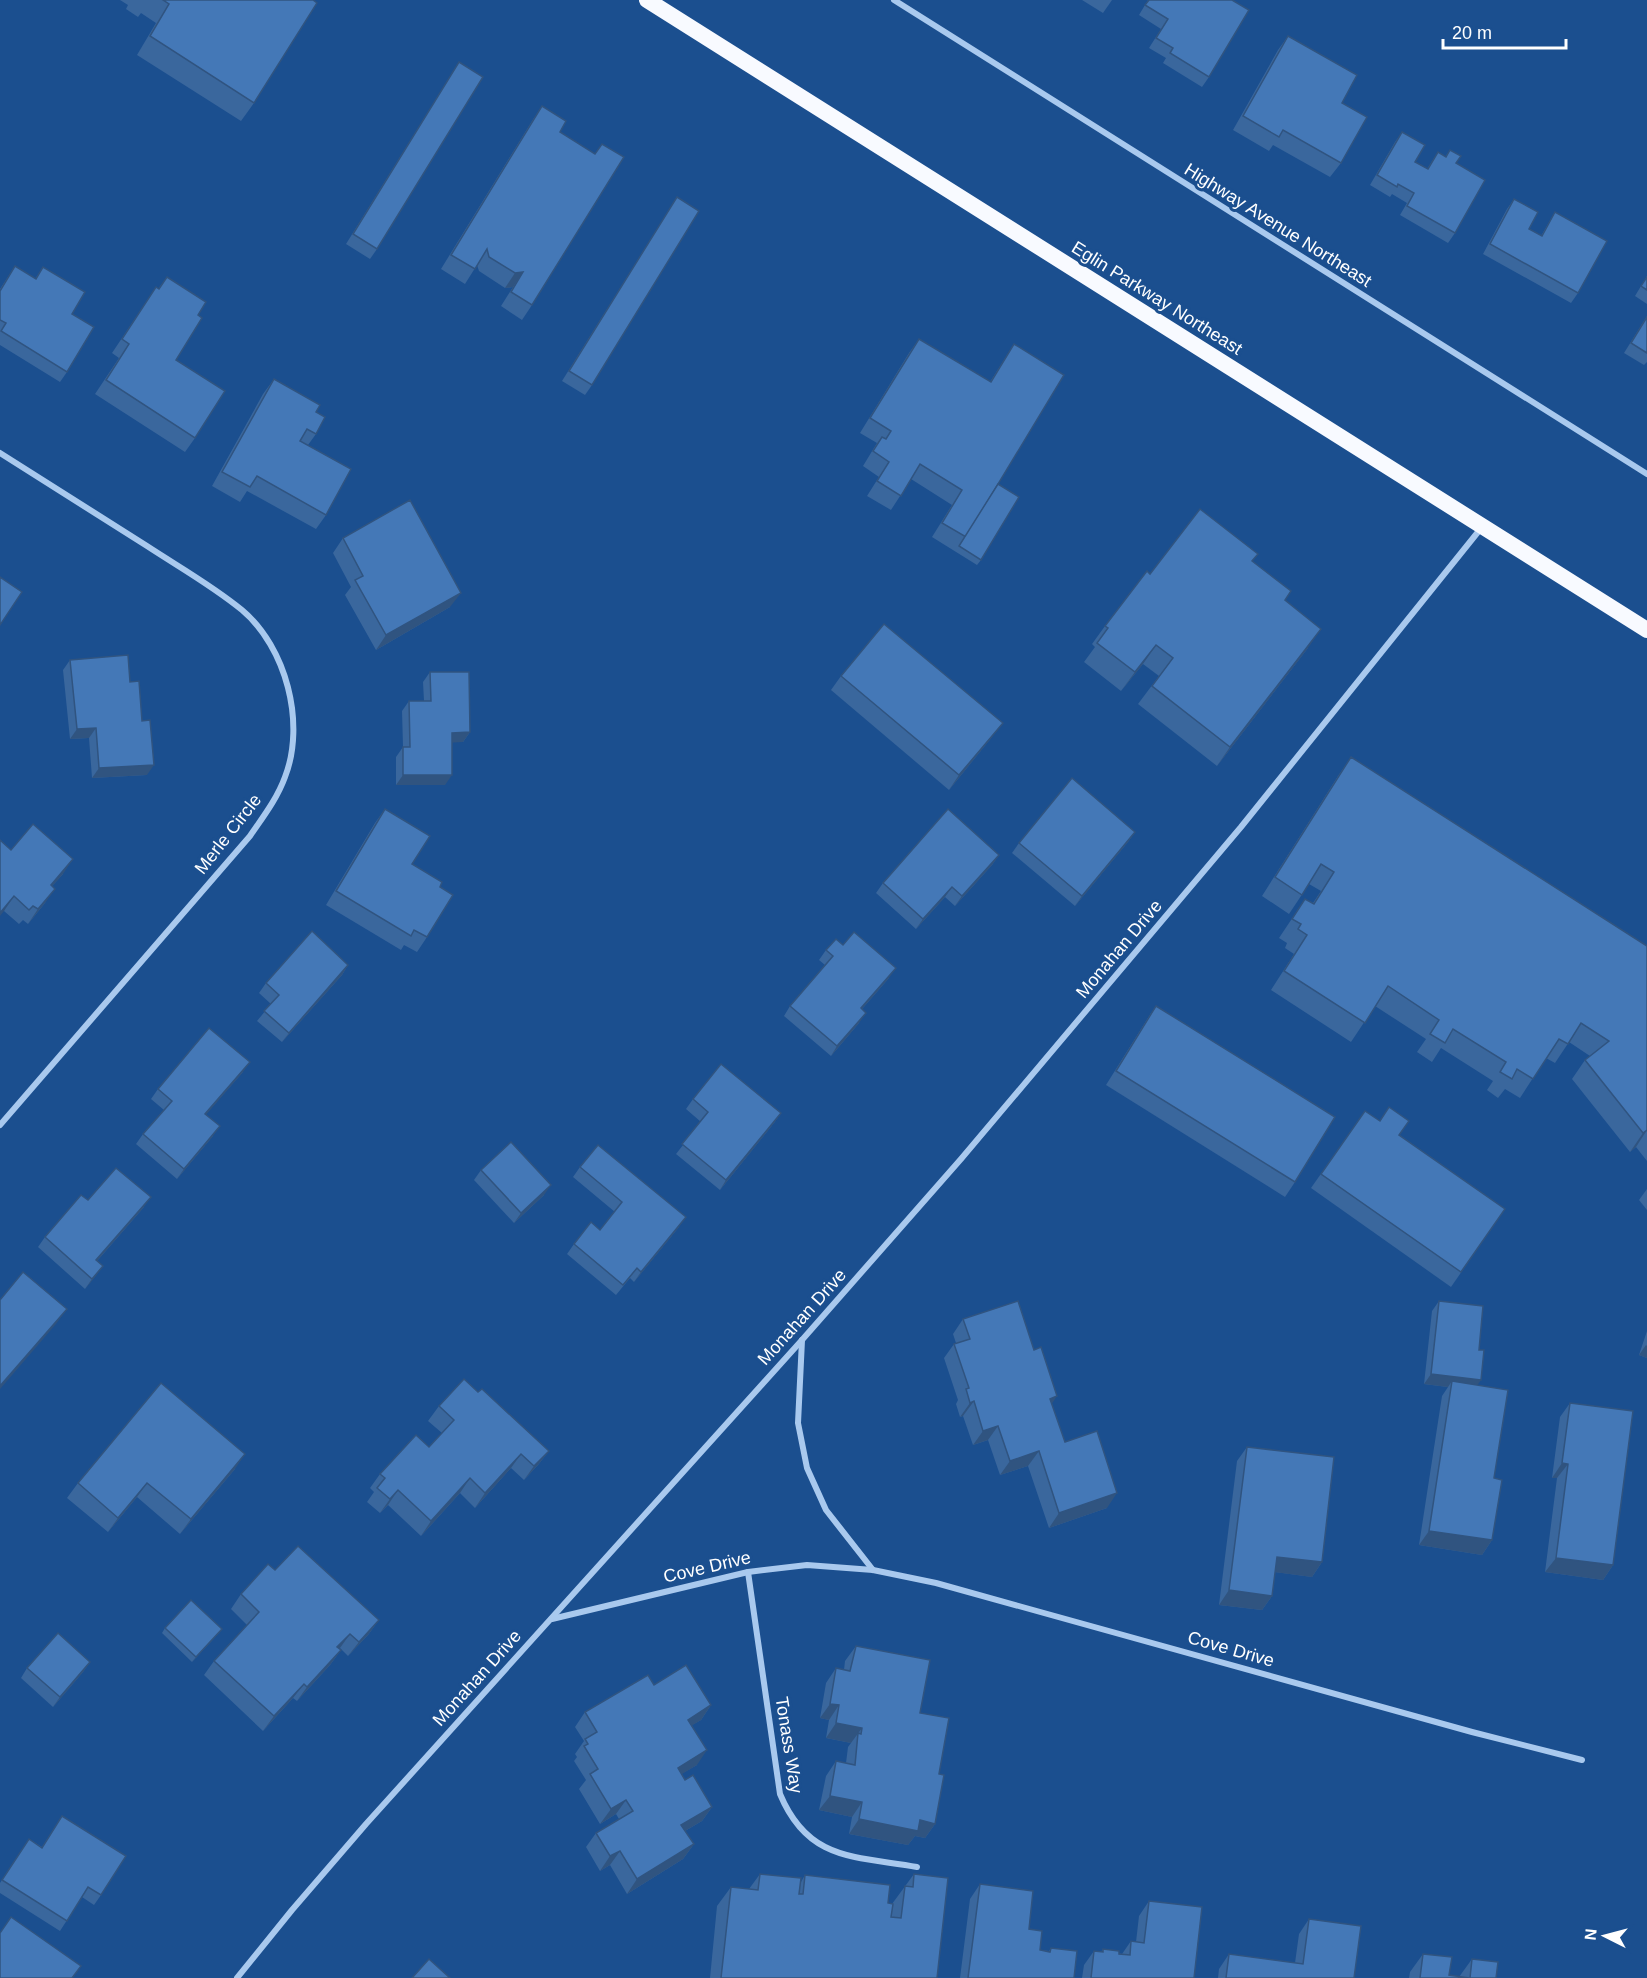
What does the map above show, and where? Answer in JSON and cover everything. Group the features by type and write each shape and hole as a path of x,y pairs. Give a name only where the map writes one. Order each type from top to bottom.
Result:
{"highway":[{"name":"Eglin Parkway Northeast","path":"647,0 1647,630"}],"street":[{"name":"Highway Avenue Northeast","path":"894,0 1647,474"},
{"name":"Merle Circle","path":"0,453 205,583 243,611 262,631 284,672 293,713 291,754 285,777 271,806 250,836 0,1125"},
{"name":"Monahan Drive","path":"237,1978 366,1824 802,1340 961,1159 1241,827 1483,526"},
{"path":"802,1340 798,1423 807,1468 826,1510 873,1570"},
{"name":"Cove Drive","path":"551,1619 748,1572 807,1565 873,1570 936,1582 1472,1732 1582,1760"},
{"name":"Tonass Way","path":"748,1572 780,1794 788,1814 805,1835 830,1851 917,1867"}],"building":[{"path":"163,0 313,0 317,3 254,103 150,36 169,4"},
{"path":"1149,0 1232,0 1249,10 1209,77 1170,53 1173,48 1156,38 1168,19 1145,5"},
{"path":"1288,36 1357,75 1342,103 1367,117 1341,163 1283,130 1279,137 1243,116"},
{"path":"459,62 483,77 377,249 353,234"},
{"path":"542,106 566,121 560,132 595,154 602,144 624,157 532,305 511,292 523,272 515,273 489,257 487,249 475,269 451,255"},
{"path":"1402,132 1425,145 1415,162 1428,169 1438,152 1446,157 1450,150 1461,156 1456,163 1485,180 1455,233 1407,206 1414,193 1398,184 1397,187 1377,175"},
{"path":"677,197 699,211 592,385 569,371"},
{"path":"1514,199 1538,212 1529,229 1542,236 1555,212 1607,241 1578,293 1490,244"},
{"path":"15,266 36,279 43,267 85,292 72,314 94,327 67,372 1,331 6,323 0,320 0,291"},
{"path":"167,277 206,302 198,315 202,318 176,360 225,391 195,438 106,380 129,344 122,339 156,287 159,289"},
{"path":"1647,277 1647,290 1641,286"},
{"path":"1647,317 1647,353 1631,343"},
{"path":"919,339 991,382 1014,344 1064,375 966,537 942,523 962,490 920,464 901,496 877,481 889,462 873,451 882,437 886,439 891,431 870,418"},
{"path":"274,379 320,405 316,412 325,417 316,434 307,429 300,441 351,469 326,515 257,476 250,487 222,472"},
{"path":"998,484 1019,497 981,560 959,546"},
{"path":"410,500 461,593 386,635 355,580 363,576 343,538"},
{"path":"1200,509 1258,554 1252,561 1291,591 1285,600 1321,629 1230,747 1152,686 1173,658 1156,645 1135,672 1097,643 1108,628 1105,626 1147,571 1150,574"},
{"path":"0,577 22,592 0,625"},
{"path":"884,624 1003,723 959,775 841,676"},
{"path":"128,655 130,682 139,681 142,721 150,720 154,765 99,768 96,728 77,729 70,660"},
{"path":"430,672 469,672 470,732 452,733 452,775 403,775 403,747 410,747 409,701 431,701"},
{"path":"1351,757 1647,946 1647,1130 1643,1133 1585,1060 1609,1041 1581,1023 1568,1044 1559,1039 1533,1079 1517,1069 1512,1079 1500,1072 1506,1062 1453,1029 1445,1043 1430,1034 1439,1020 1388,986 1365,1023 1284,971 1307,935 1298,929 1301,924 1292,919 1305,899 1314,904 1334,872 1321,864 1302,895 1275,877"},
{"path":"1072,778 1135,832 1082,896 1019,843"},
{"path":"385,809 430,836 412,864 442,882 440,887 453,895 427,937 414,930 411,936 336,891"},
{"path":"948,809 999,855 962,896 952,887 923,919 883,883"},
{"path":"33,824 73,859 51,885 55,889 38,909 33,906 29,910 14,896 0,913 0,840 11,850"},
{"path":"312,931 348,965 289,1033 264,1011 279,995 266,983"},
{"path":"854,932 896,968 861,1008 866,1013 837,1046 790,1006 833,956 826,950 836,939 843,945"},
{"path":"1156,1006 1335,1117 1295,1182 1116,1071"},
{"path":"209,1028 250,1062 205,1114 220,1126 184,1169 143,1134 172,1101 158,1089"},
{"path":"721,1064 781,1113 726,1180 682,1144 708,1112 693,1099"},
{"path":"1389,1107 1409,1121 1399,1135 1505,1209 1461,1272 1321,1174 1365,1111 1380,1121"},
{"path":"511,1142 551,1185 521,1213 481,1170"},
{"path":"598,1145 686,1217 641,1272 637,1268 623,1285 574,1244 591,1222 600,1230 622,1202 580,1167"},
{"path":"116,1168 151,1197 96,1260 103,1266 92,1279 45,1237 81,1195 88,1200"},
{"path":"23,1272 67,1309 0,1386 0,1300"},
{"path":"1018,1301 1034,1350 1041,1347 1057,1396 1050,1399 1065,1442 1097,1431 1117,1493 1059,1513 1039,1451 1010,1461 998,1426 983,1431 974,1401 970,1403 966,1389 969,1388 954,1344 970,1339 963,1319"},
{"path":"1439,1301 1483,1306 1479,1350 1484,1350 1481,1380 1431,1374"},
{"path":"464,1379 478,1392 482,1389 549,1451 534,1466 521,1454 485,1493 470,1478 431,1521 398,1490 390,1499 377,1488 385,1478 380,1474 416,1435 429,1447 454,1420 439,1406"},
{"path":"1452,1381 1508,1390 1494,1478 1502,1480 1492,1540 1429,1531"},
{"path":"161,1383 245,1454 191,1519 147,1483 118,1518 78,1483"},
{"path":"1570,1403 1633,1411 1613,1565 1556,1558 1568,1464 1562,1463"},
{"path":"1247,1447 1334,1457 1322,1562 1277,1557 1272,1596 1229,1590"},
{"path":"298,1546 379,1620 359,1642 350,1634 337,1647 341,1650 307,1687 304,1684 274,1716 214,1661 259,1612 241,1594 268,1564 275,1570"},
{"path":"191,1600 222,1629 196,1657 165,1628"},
{"path":"58,1633 90,1662 60,1697 27,1668"},
{"path":"856,1646 930,1660 920,1713 949,1718 939,1774 944,1775 935,1824 920,1820 918,1831 859,1819 862,1802 830,1796 836,1761 855,1765 858,1733 861,1734 862,1728 836,1723 839,1705 830,1704 836,1668 850,1671"},
{"path":"686,1665 711,1705 688,1720 707,1750 678,1768 685,1780 693,1775 712,1807 681,1825 694,1844 637,1879 620,1851 610,1856 596,1833 633,1811 626,1800 611,1809 590,1774 598,1769 584,1746 588,1744 585,1739 597,1732 585,1712 648,1675 654,1685"},
{"path":"62,1816 126,1856 101,1895 88,1887 67,1921 2,1880 29,1839 42,1848"},
{"path":"760,1874 801,1878 799,1894 803,1894 805,1875 890,1885 888,1903 893,1904 891,1917 901,1918 905,1886 913,1887 914,1874 948,1878 937,1978 721,1978 731,1887 758,1890"},
{"path":"980,1884 1033,1891 1029,1929 1042,1931 1040,1950 1050,1952 1051,1948 1077,1951 1074,1978 968,1978"},
{"path":"1149,1901 1202,1907 1194,1978 1091,1978 1094,1951 1103,1952 1103,1949 1130,1955 1131,1941 1144,1943"},
{"path":"11,1917 81,1966 72,1978 0,1978 0,1933"},
{"path":"1309,1919 1361,1926 1354,1978 1226,1978 1229,1954 1303,1964"},
{"path":"1423,1954 1452,1957 1449,1975 1469,1978 1420,1978"},
{"path":"429,1959 450,1978 412,1978"},
{"path":"1472,1959 1498,1962 1496,1978 1470,1978"}]}
